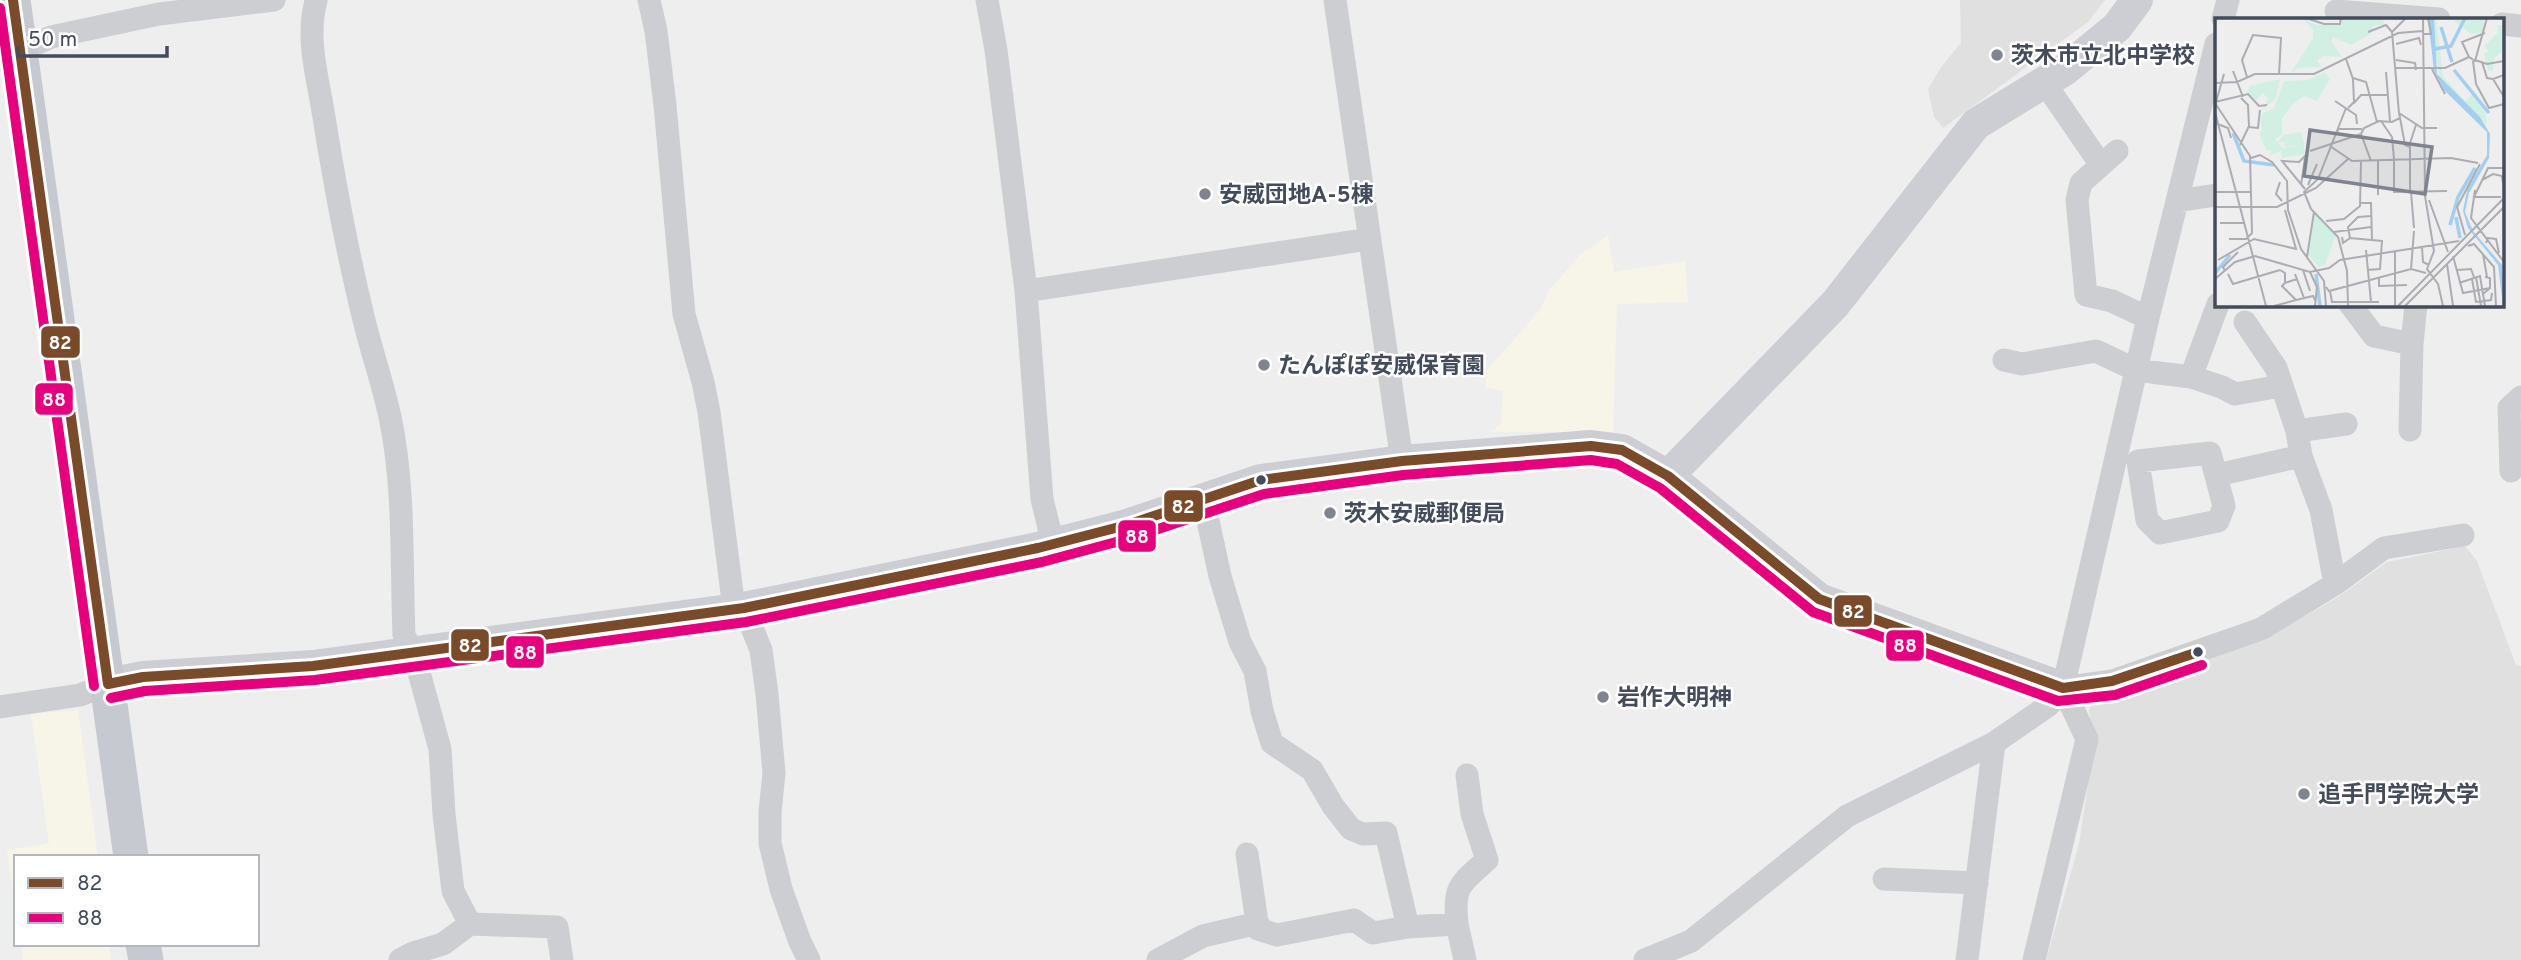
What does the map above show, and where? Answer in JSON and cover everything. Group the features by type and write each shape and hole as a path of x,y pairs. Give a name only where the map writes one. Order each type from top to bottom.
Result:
{"main road":[{"path":"13,0 11,55 108,684 131,855"}],"street":[{"path":"11,55 51,37 159,14 274,0"},
{"path":"318,0 312,15 312,42 333,174 394,441 399,496 404,635 414,654 440,749 453,891 470,924"},
{"path":"649,0 656,31 665,105 684,314 709,412 739,608 761,650 774,773 770,843 781,889 809,960"},
{"path":"986,0 996,50 1026,291 1039,470 1053,544"},
{"path":"1335,0 1402,461"},
{"path":"1668,476 1835,303 1976,124 2066,69 2116,27 2137,0"},
{"path":"2223,18 2228,0"},
{"path":"2335,10 2427,18"},
{"path":"1645,960 1691,941 1847,816 1994,743 2049,705 2063,688 2148,318 2215,52"},
{"path":"2044,82 2109,158 2081,183 2077,200 2086,295 2112,301 2148,318"},
{"path":"2177,201 2215,195"},
{"path":"1026,291 1369,239"},
{"path":"2191,377 2217,306"},
{"path":"2352,306 2374,336 2412,344"},
{"path":"2410,429 2416,306"},
{"path":"2245,322 2276,368 2297,431 2301,456 2321,510 2335,583"},
{"path":"2004,360 2022,364 2096,351 2136,370 2191,377 2235,394 2281,386"},
{"path":"2511,471 2509,408 2521,397"},
{"path":"2297,431 2346,424"},
{"path":"0,707 80,695 108,684 143,677 313,666 739,608 1053,544 1127,525 1261,480 1402,461 1591,446 1622,450 1668,476 1819,599 2063,688 2112,681 2261,629 2335,583 2384,548 2463,535"},
{"path":"2217,474 2301,456"},
{"path":"1203,498 1220,576 1240,642 1255,671 1262,711 1272,743 1312,770 1351,830 1363,834 1386,833 1408,928"},
{"path":"2034,960 2087,739 2063,688"},
{"path":"1967,960 1994,743"},
{"path":"1465,960 1457,924 1456,893 1472,872 1487,860 1472,814 1466,775"},
{"path":"1247,854 1258,929 1277,935 1354,920 1373,933 1457,924"},
{"path":"1884,879 1976,883"},
{"path":"1158,960 1203,936 1258,923"},
{"path":"400,960 443,944 470,924 557,927 562,960"}],"shaded area":[{"name":"茨木市立北中学校","path":"1960,0 2105,0 2088,22 1943,128 1934,117 1928,89 1941,67 1961,43"},
{"path":"1608,235 1614,272 1685,261 1688,302 1617,304 1613,432 1491,432 1501,424 1503,391 1485,387 1487,370 1540,310 1549,290 1581,254"},
{"name":"追手門学院大学","path":"2465,546 2477,561 2516,665 2521,666 2521,960 2046,960 2079,844 2094,744 2089,710 2095,694 2265,639 2338,597 2387,562"},
{"path":"78,710 98,855 14,855 14,897 7,850 49,843 31,714"},
{"path":"21,946 109,946 111,960 23,960"}],"transit line":[{"name":"82","path":"13,0 108,684"},
{"name":"88","path":"0,8 94,686"},
{"name":"82","path":"108,684 143,677 313,666 744,608 1038,548 1127,525 1261,480 1402,461 1591,446 1622,450 1668,476 1819,599 2063,688 2112,681 2198,652"},
{"name":"88","path":"111,698 145,691 315,680 746,622 1042,562 1131,538 1264,494 1403,475 1591,460 1617,464 1660,488 1813,612 2058,701 2115,695 2202,665"}],"place":[{"name":"茨木市立北中学校","path":"1997,55"},
{"name":"安威団地A-5棟","path":"1205,194"},
{"name":"たんぽぽ安威保育園","path":"1264,365"},
{"name":"茨木安威郵便局","path":"1330,513"},
{"name":"岩作大明神","path":"1603,697"},
{"name":"追手門学院大学","path":"2304,794"}]}
